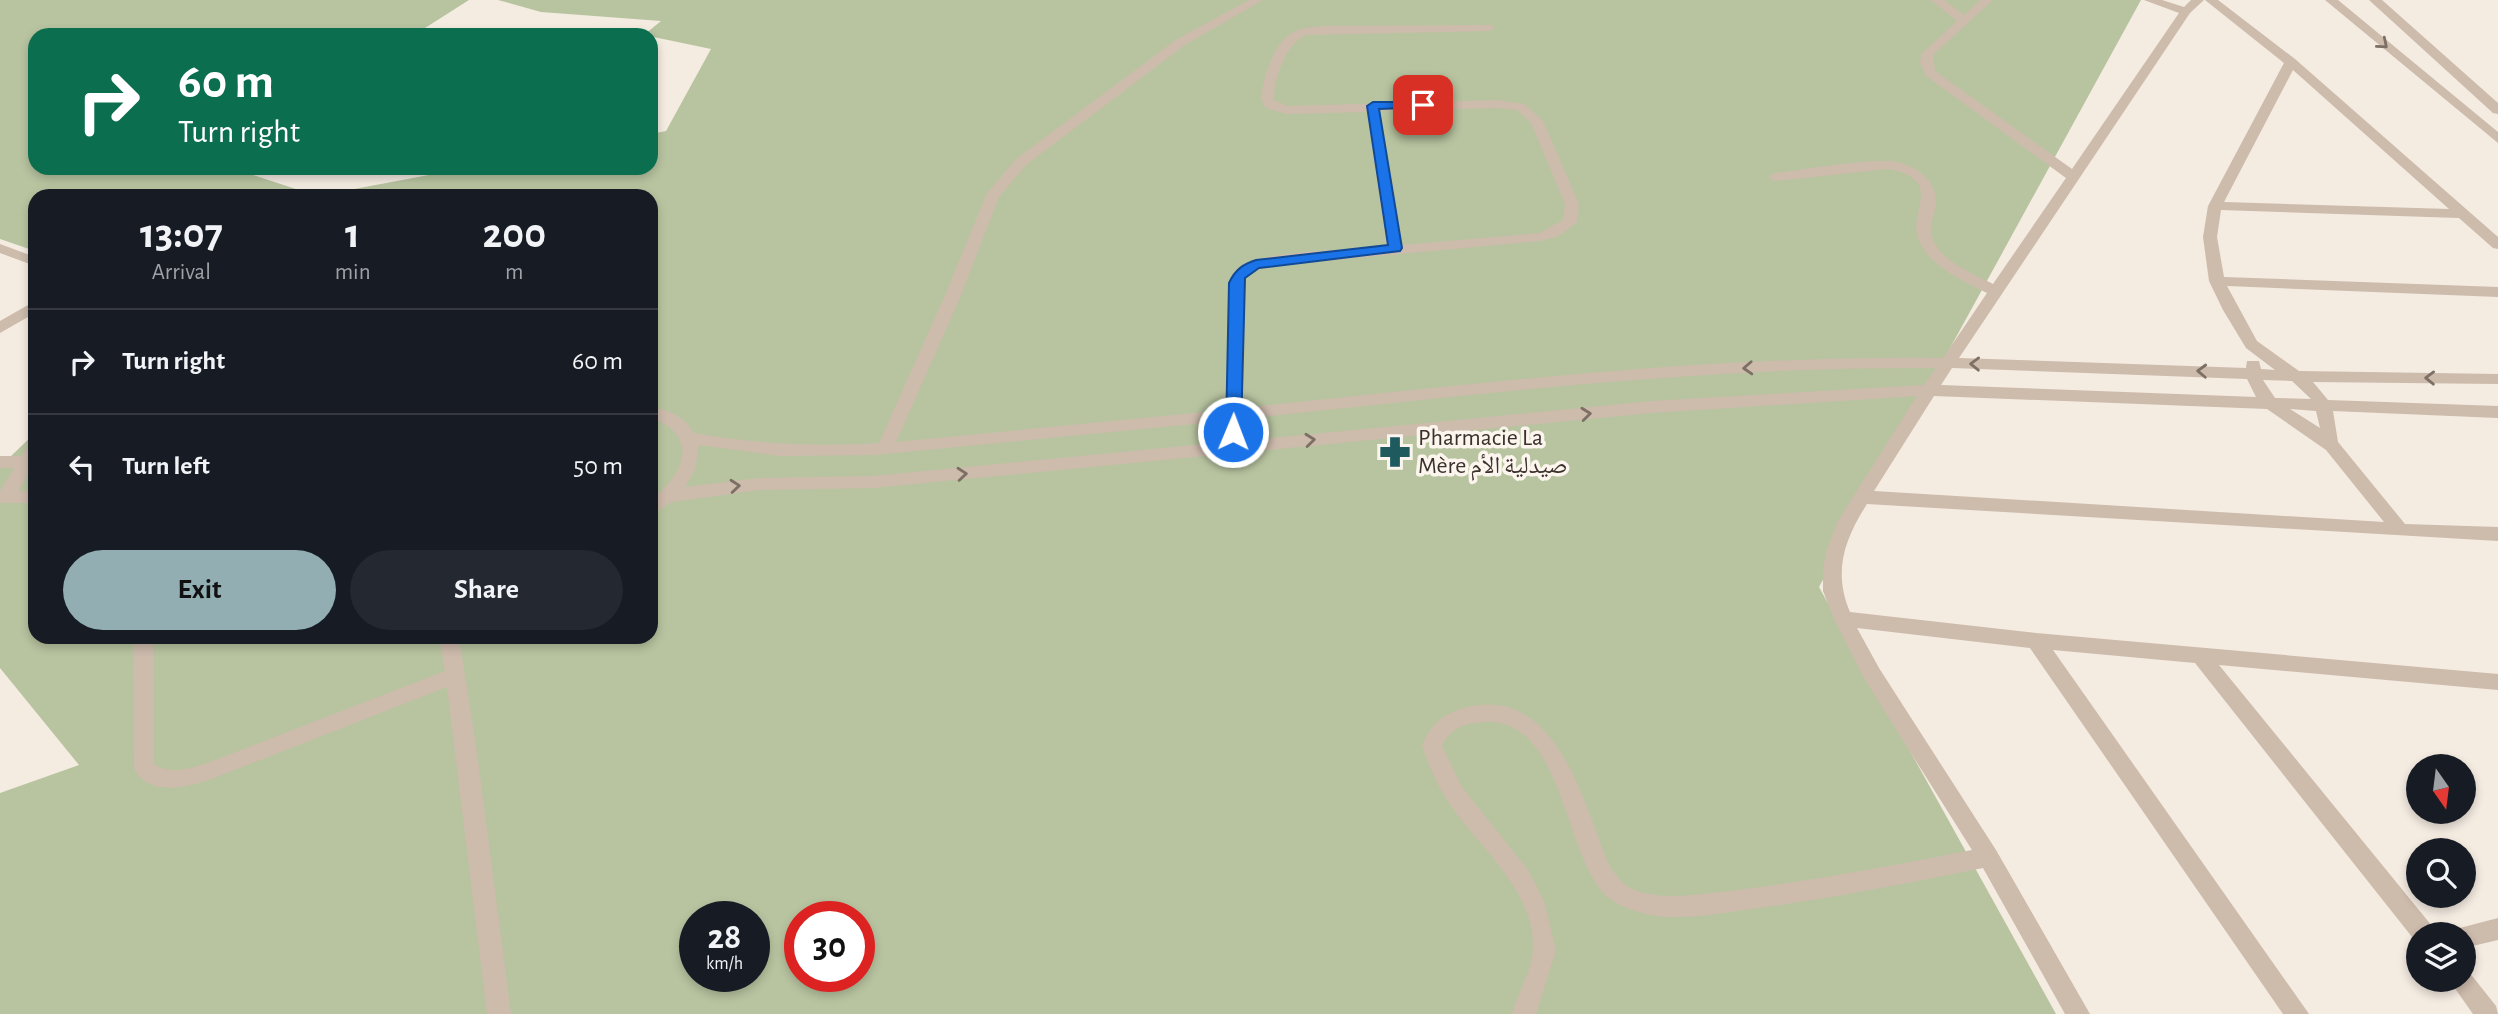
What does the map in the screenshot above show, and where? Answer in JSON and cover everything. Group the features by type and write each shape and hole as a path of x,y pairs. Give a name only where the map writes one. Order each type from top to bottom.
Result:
{"street":[{"path":"885,448 951,300 992,196 1005,179 1021,162 1157,59 1257,0"},
{"path":"1937,0 1965,21"},
{"path":"1987,0 1927,54 1926,63 1930,73 2072,176"},
{"path":"2078,1014 1988,857 1872,674 1843,619 1832,590 1832,568 1848,519 1929,390 2072,176 2192,6 2150,0"},
{"path":"2211,0 2291,62 2498,245"},
{"path":"2331,0 2498,139"},
{"path":"2375,0 2498,110"},
{"path":"1233,448 1236,283 1244,270 1270,262 1550,235 1570,222 1572,204 1537,121 1521,107 1497,104 1287,110 1270,105 1266,95 1287,44 1298,34 1323,30 1489,27"},
{"path":"2291,62 2215,206 2210,226 2216,281 2230,311 2253,346 2317,395 2323,405 2330,444"},
{"path":"1373,106 1395,248"},
{"path":"1775,177 1888,165 1911,171 1920,178 1928,194 1923,227 1925,240 1933,251 1964,275 1995,291"},
{"path":"2215,206 2464,214"},
{"path":"0,248 28,259"},
{"path":"2216,281 2498,292"},
{"path":"0,328 28,310"},
{"path":"2253,346 2253,373 2257,386 2269,402 2330,444 2400,530"},
{"path":"690,438 726,446 768,449 885,448 1527,384 1860,363 2498,379"},
{"path":"667,496 759,484 873,482 1651,407 1929,390 2498,412"},
{"path":"658,413 680,424 690,438 693,453 688,470 677,487 658,503"},
{"path":"0,462 28,458"},
{"path":"3,497 28,463"},
{"path":"3,497 28,497"},
{"path":"1863,497 2498,534"},
{"path":"1843,619 2036,641 2498,682"},
{"path":"2036,641 2297,1014"},
{"path":"143,644 144,768 156,779 174,781 207,772 456,675"},
{"path":"450,644 499,1014"},
{"path":"2200,655 2414,922"},
{"path":"1524,1014 1545,952 1539,915 1526,885 1508,858 1459,801 1439,771 1432,746 1440,727 1458,718 1500,713 1516,719 1540,736 1555,758 1601,874 1609,886 1644,903 1676,907 1820,890 1988,857"},
{"path":"2476,934 2498,929"},
{"path":"2471,992 2488,1014"}],"green space":[{"path":"0,0 469,0 425,28 28,28 28,175 253,175 296,189 28,189 28,249 0,239"},
{"path":"498,0 2141,0 1819,587 2056,1014 0,1014 0,793 79,765 0,668 0,462 10,457 28,440 28,644 658,644 658,189 354,189 429,175 658,175 658,133 666,131 711,49 658,38 658,28 652,28 661,21 541,12"}],"place":[{"name":"Pharmacie La Mère صيدلية الأم","path":"1395,452"}],"route":[{"path":"1233,432 1238,276 1256,264 1395,248 1373,106 1423,105"}]}
